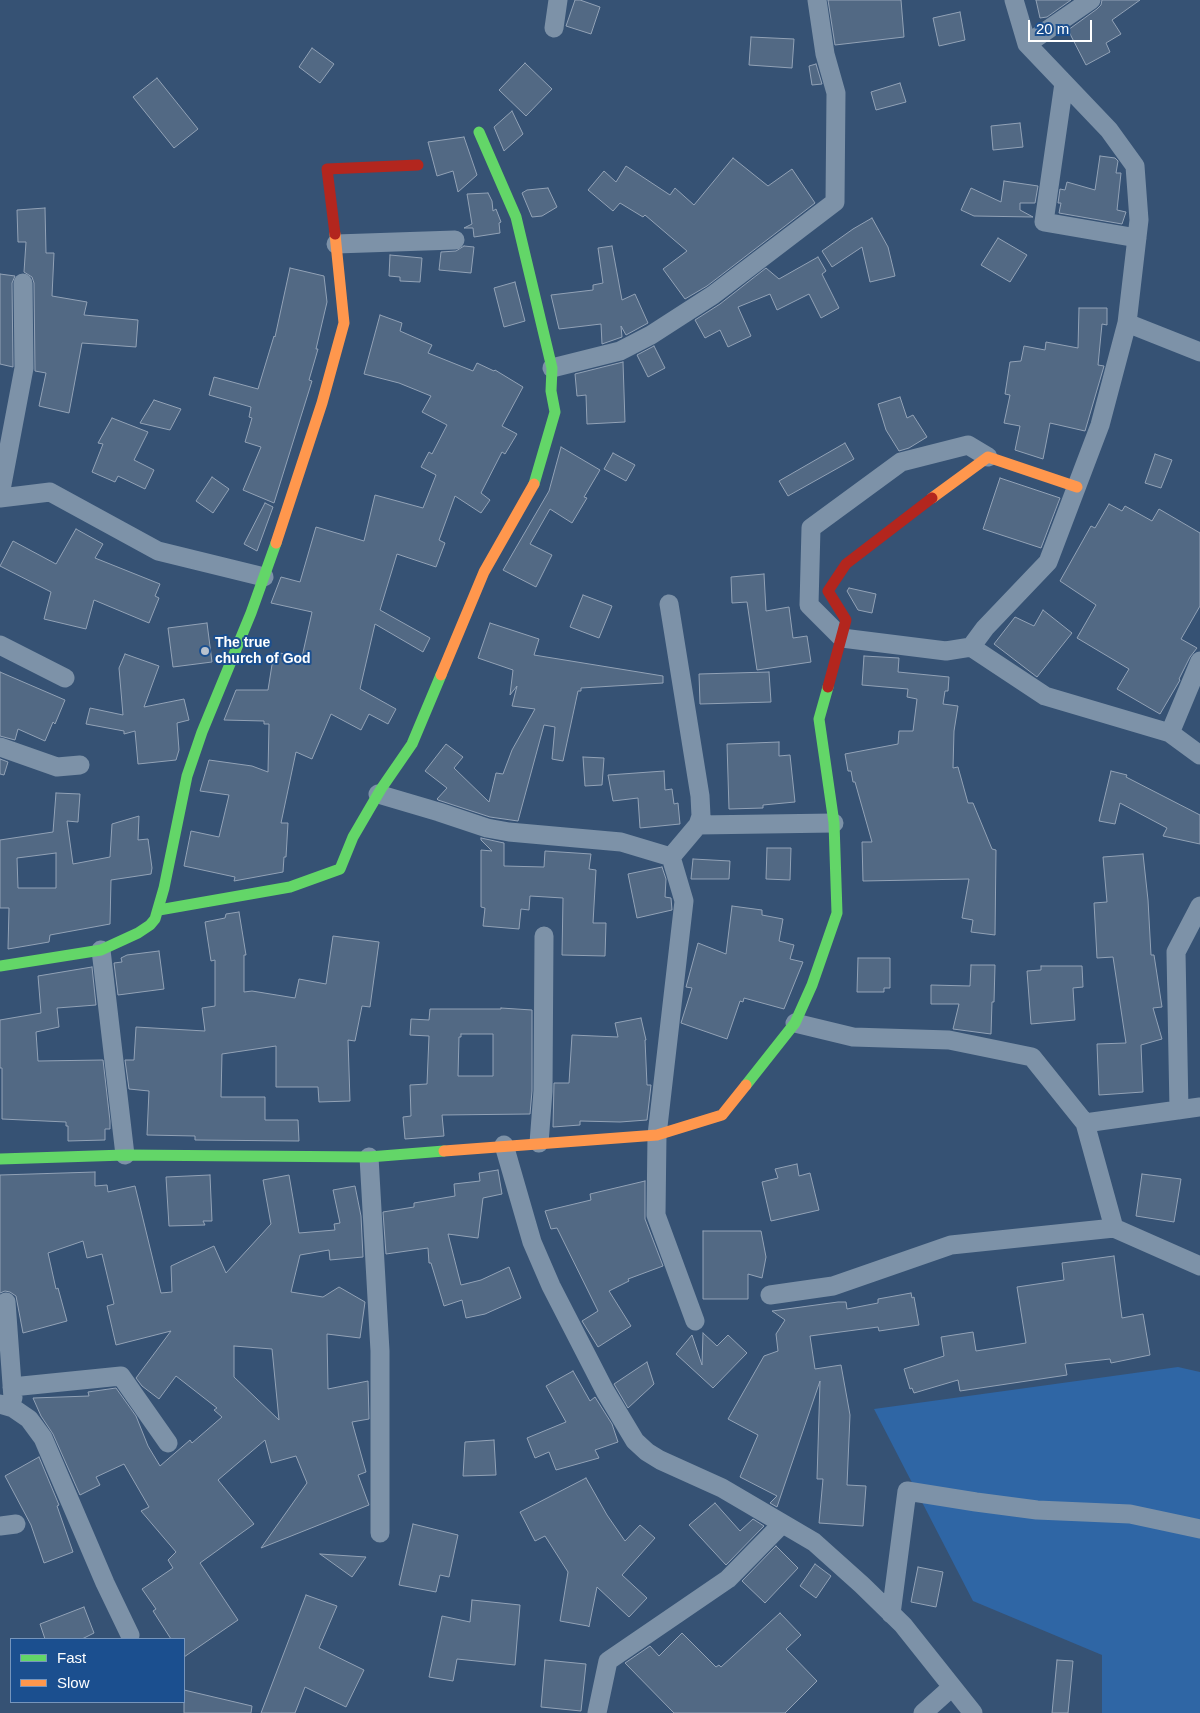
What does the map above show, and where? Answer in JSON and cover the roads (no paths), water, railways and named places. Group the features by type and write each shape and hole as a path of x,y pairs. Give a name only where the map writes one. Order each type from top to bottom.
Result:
{"street":[{"path":"554,28 558,0"},
{"path":"552,368 620,351 651,335 712,296 835,202 836,93 825,54 817,0"},
{"path":"971,647 985,628 1048,562 1100,425 1126,323 1139,220 1134,166 1109,130 1027,44 1014,0"},
{"path":"1027,44 1091,0"},
{"path":"1064,83 1044,222 1137,238"},
{"path":"159,910 290,886 340,869 353,837 378,794 412,744 484,572 535,483 555,412 551,391 552,368 516,217 479,132"},
{"path":"0,966 101,950 145,929 155,919 159,910 187,776 202,732 245,629 302,468 344,323 327,169 418,164"},
{"path":"336,244 455,240"},
{"path":"23,283 24,368 2,472 0,497 50,492 158,551 264,577"},
{"path":"1126,323 1200,352"},
{"path":"1077,487 988,458 968,445 901,462 811,528 809,605 842,638 946,651 971,647 1045,696 1170,733 1200,755"},
{"path":"0,1159 125,1155 369,1157 657,1134 722,1115 795,1023 812,985 837,913 834,823 819,719 846,620 828,591 846,564 894,526 988,458"},
{"path":"669,604 700,796 701,816 698,825 671,857"},
{"path":"0,645 66,678"},
{"path":"1170,733 1200,662"},
{"path":"0,747 57,767 80,765"},
{"path":"378,794 487,828 509,832 620,842 671,857"},
{"path":"698,825 834,823"},
{"path":"671,857 684,901 657,1134 656,1215 695,1321"},
{"path":"1179,1110 1176,952 1200,906"},
{"path":"539,1143 543,1091 544,936"},
{"path":"101,950 125,1155"},
{"path":"795,1023 852,1037 949,1040 1032,1056 1085,1123 1114,1228"},
{"path":"1085,1123 1200,1107"},
{"path":"504,1145 532,1242 551,1286 605,1391 635,1441 660,1460 722,1488 814,1542 841,1565 903,1625 972,1713"},
{"path":"369,1157 380,1351 380,1533"},
{"path":"770,1295 833,1286 951,1245 1114,1228 1200,1266"},
{"path":"6,1302 12,1387 7,1406 29,1419 43,1438 105,1583 130,1635"},
{"path":"12,1387 122,1376 168,1442"},
{"path":"891,1614 906,1491 1037,1510 1130,1514 1200,1529"},
{"path":"598,1713 608,1661 728,1579 782,1524"},
{"path":"923,1713 952,1687"}],"place":[{"name":"The true church of God","path":"205,651"}]}
